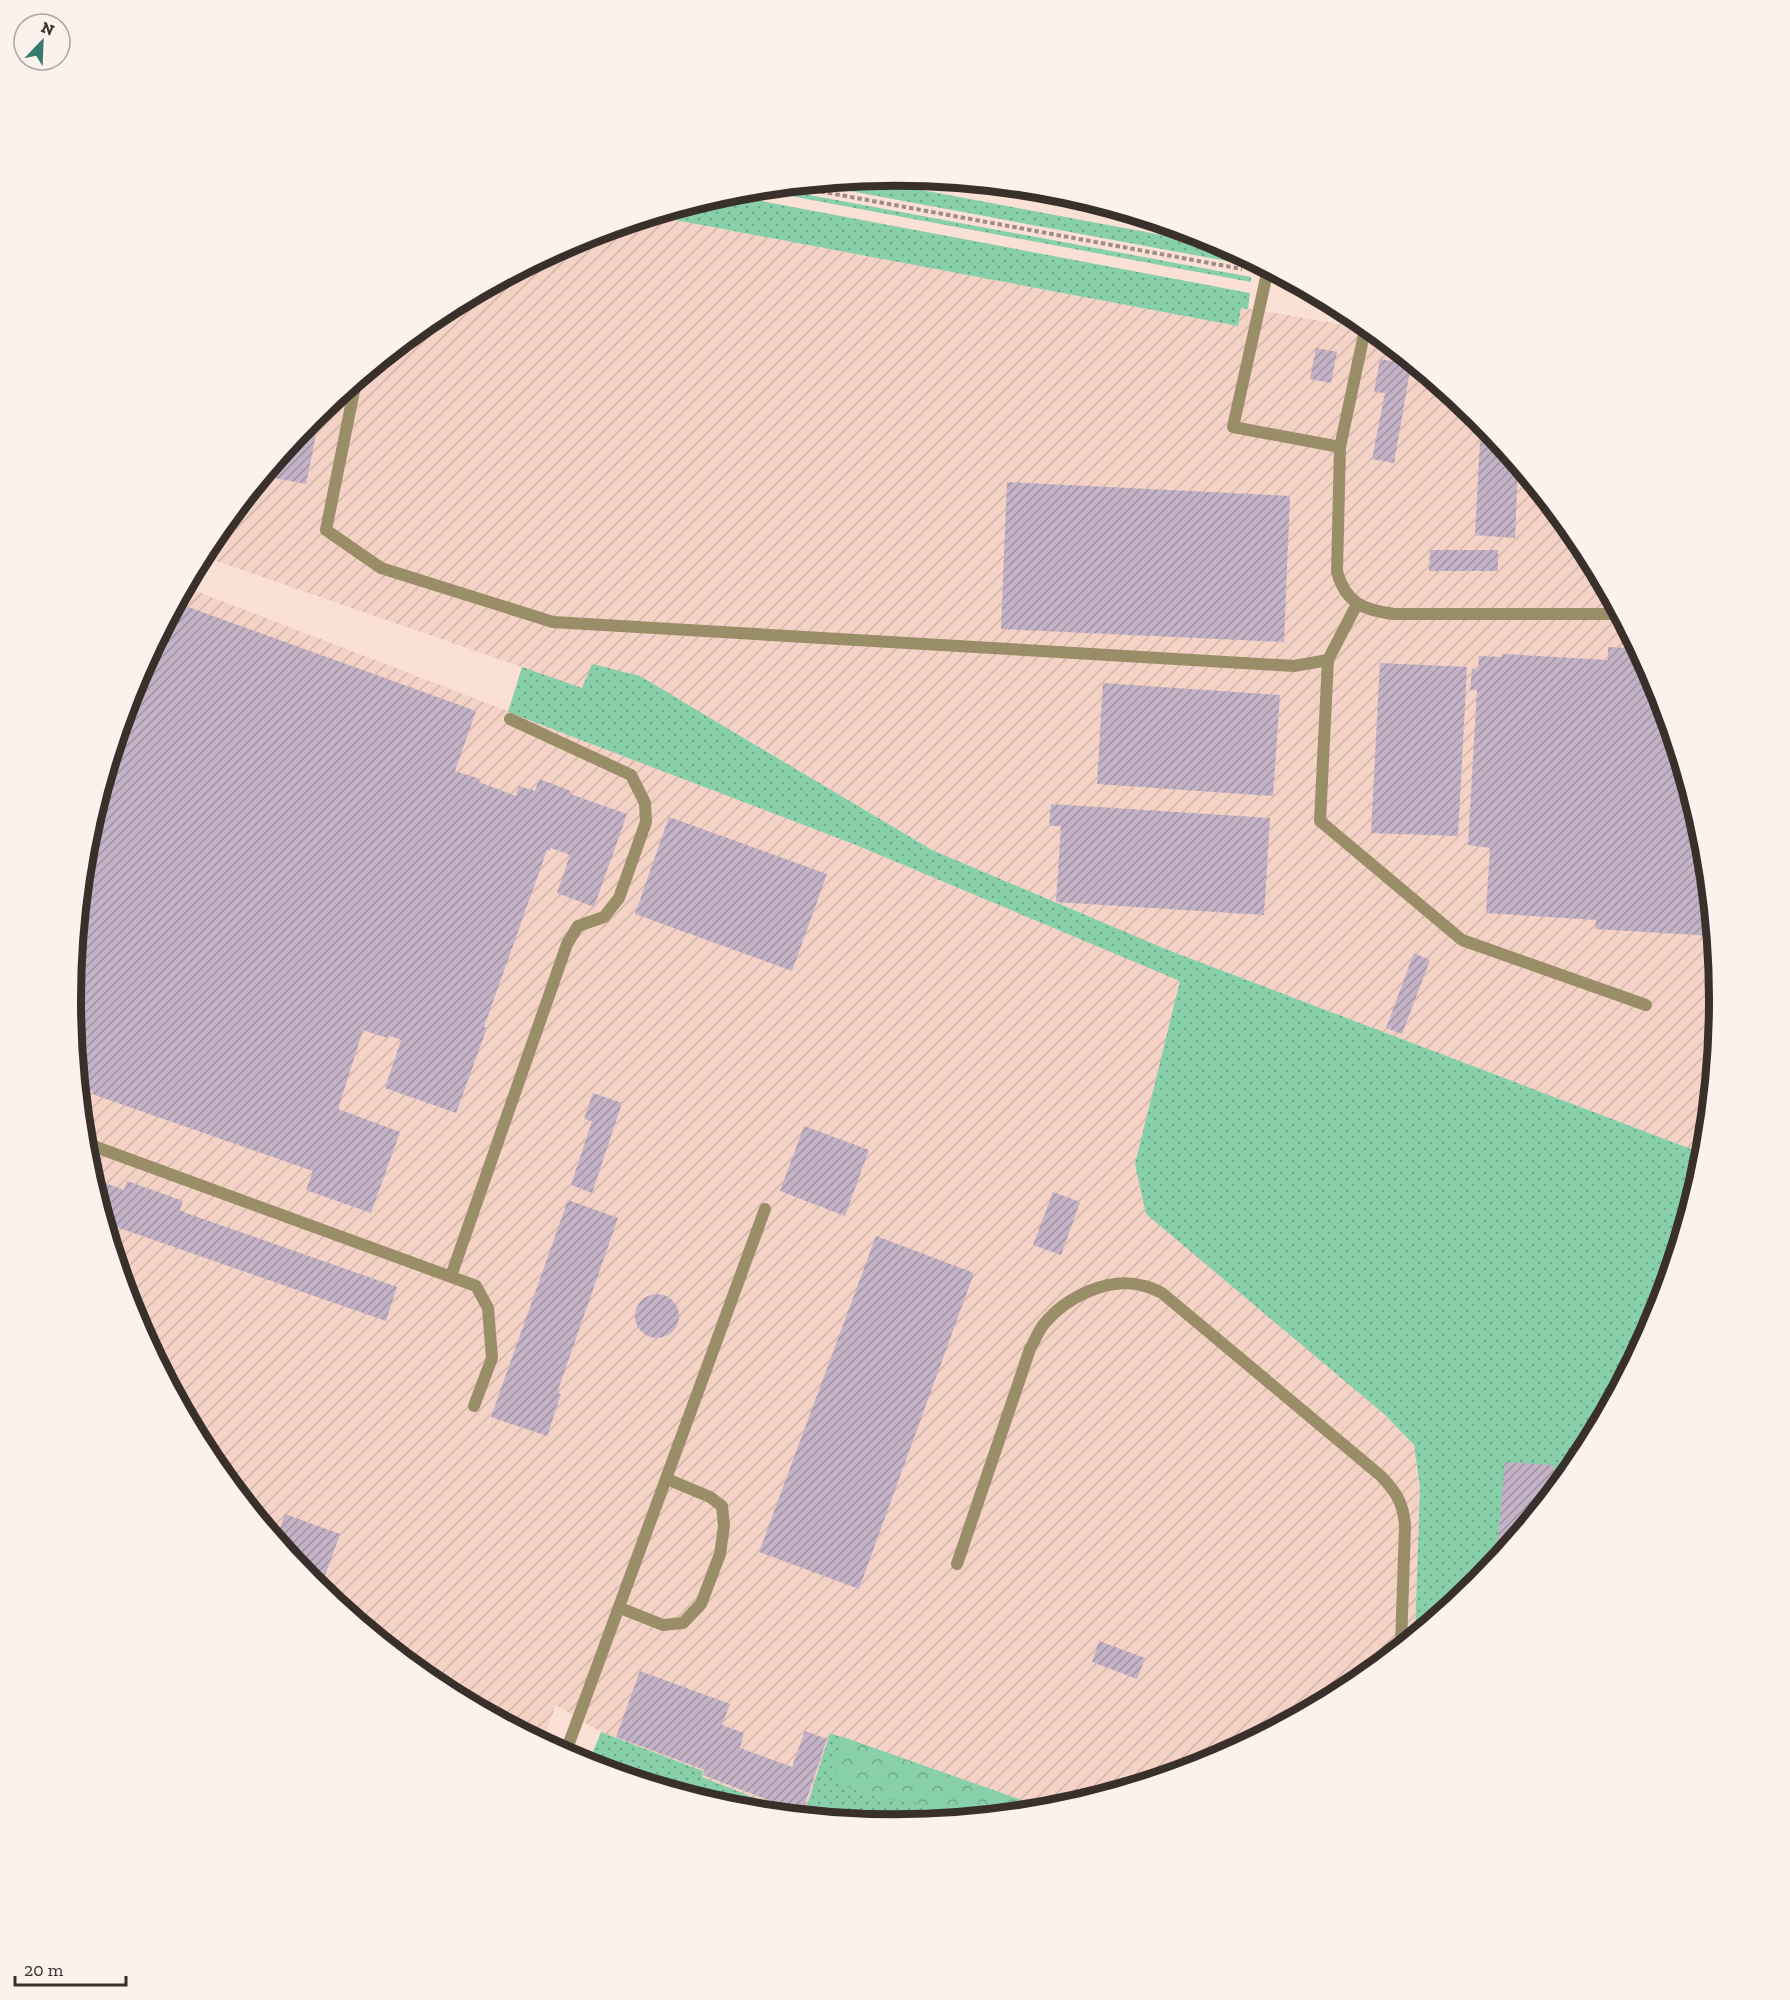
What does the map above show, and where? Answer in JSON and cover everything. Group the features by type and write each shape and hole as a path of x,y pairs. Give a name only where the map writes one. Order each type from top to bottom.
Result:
{"street":[{"path":"1266,276 1233,427 1341,447"},
{"path":"1364,335 1341,447 1337,572 1341,588 1357,604 1376,612 1394,614 1611,614"},
{"path":"354,392 326,530 381,568 553,622 1294,666 1328,660"},
{"path":"1357,604 1328,660 1320,821 1462,940 1646,1005"},
{"path":"451,1276 567,944 578,926 604,917 619,898 646,822 645,804 631,776 510,719"},
{"path":"95,1147 476,1287 488,1308 492,1358 474,1406"},
{"path":"568,1745 765,1209"},
{"path":"957,1564 1030,1349 1044,1324 1066,1305 1089,1291 1115,1284 1143,1285 1162,1293 1381,1476 1394,1490 1404,1507 1405,1525 1401,1637"},
{"path":"620,1608 663,1625 682,1623 701,1604 720,1554 724,1526 722,1506 710,1497 667,1479"}],"path":[{"path":"815,191 1251,271"}],"shaded area":[{"path":"668,219 1238,326 1241,307 1352,326 1391,354 1471,424 1541,504 1600,593 1647,688 1666,738 1681,789 1702,894 1709,1000 1702,1106 1694,1150 1168,950 932,850 683,701 582,688 211,559 249,504 283,463 319,424 358,388 399,354 443,323 535,270 583,248"},
{"path":"192,590 856,845 1181,981 1135,1164 1414,1445 1420,1487 1415,1626 1347,1677 1302,1705 1207,1752 1157,1771 1106,1786 1028,1802 831,1733 806,1809 789,1807 769,1804 701,1777 703,1771 601,1732 556,1705 545,1735 488,1705 399,1646 319,1576 249,1496 190,1407 143,1312 124,1262 97,1159 88,1106 81,1000 88,894 109,789 124,738 165,640"}],"green space":[{"path":"902,186 1183,239 1241,264 836,189"},
{"path":"796,192 1251,277 1251,282 781,194"},
{"path":"752,199 1250,293 1248,309 1241,308 1238,326 668,219"},
{"path":"592,664 640,676 932,850 1168,950 1694,1150 1681,1211 1666,1262 1625,1360 1600,1407 1541,1496 1471,1576 1415,1626 1420,1487 1414,1445 1384,1414 1146,1214 1135,1164 1180,981 856,845 508,712 522,667 582,688"},
{"path":"601,1732 703,1771 702,1777 769,1804 684,1786 633,1771 592,1755"},
{"path":"830,1733 1028,1802 948,1812 895,1814 806,1809"},
{"path":"843,1737 1028,1802 1001,1807 926,1813 917,1803 879,1798 849,1788 833,1771"}],"building":[{"path":"1316,348 1337,352 1331,383 1310,379"},
{"path":"1380,359 1402,363 1410,370 1394,463 1372,459 1385,393 1374,392"},
{"path":"318,425 306,484 271,477"},
{"path":"1480,434 1518,476 1515,538 1475,535"},
{"path":"1007,482 1290,496 1284,642 1001,629"},
{"path":"1430,550 1498,550 1498,571 1429,571"},
{"path":"183,605 476,711 455,771 480,779 479,782 516,796 519,786 535,791 539,779 571,791 570,794 627,814 594,907 557,893 570,855 551,848 550,851 547,850 456,1113 385,1088 401,1040 363,1030 338,1109 400,1132 371,1213 306,1190 313,1171 92,1094 93,1091 86,1089 81,1000 88,894 97,841 124,738 143,688"},
{"path":"1608,647 1629,648 1666,738 1693,841 1706,936 1595,929 1596,920 1486,913 1490,848 1468,845 1477,690 1470,690 1472,669 1478,670 1479,656 1502,657 1502,654 1608,660"},
{"path":"1380,663 1467,667 1458,836 1371,833"},
{"path":"1103,683 1280,695 1273,796 1097,784"},
{"path":"1051,804 1270,818 1264,915 1056,902 1061,826 1049,826"},
{"path":"669,817 827,874 792,971 635,914"},
{"path":"1414,953 1430,960 1402,1034 1386,1028"},
{"path":"593,1093 622,1103 592,1193 571,1185 592,1121 584,1119"},
{"path":"804,1126 869,1150 845,1216 780,1191"},
{"path":"127,1181 183,1201 180,1210 186,1213 397,1287 386,1321 113,1226 102,1182 124,1190"},
{"path":"1053,1192 1080,1202 1061,1255 1033,1245"},
{"path":"568,1200 618,1218 557,1393 561,1394 547,1436 491,1417"},
{"path":"876,1236 974,1273 859,1589 759,1552"},
{"path":"657,1294 666,1295 673,1300 678,1307 678,1325 673,1332 666,1337 657,1338 648,1337 641,1332 636,1325 635,1316 636,1307 641,1300 648,1295"},
{"path":"1505,1462 1554,1465 1553,1479 1497,1548"},
{"path":"285,1514 340,1534 324,1580 319,1576 279,1532"},
{"path":"1099,1641 1145,1658 1137,1679 1092,1662"},
{"path":"640,1671 730,1704 722,1725 744,1733 740,1748 792,1767 805,1731 827,1739 804,1808 784,1806 703,1775 705,1770 616,1737"}]}
